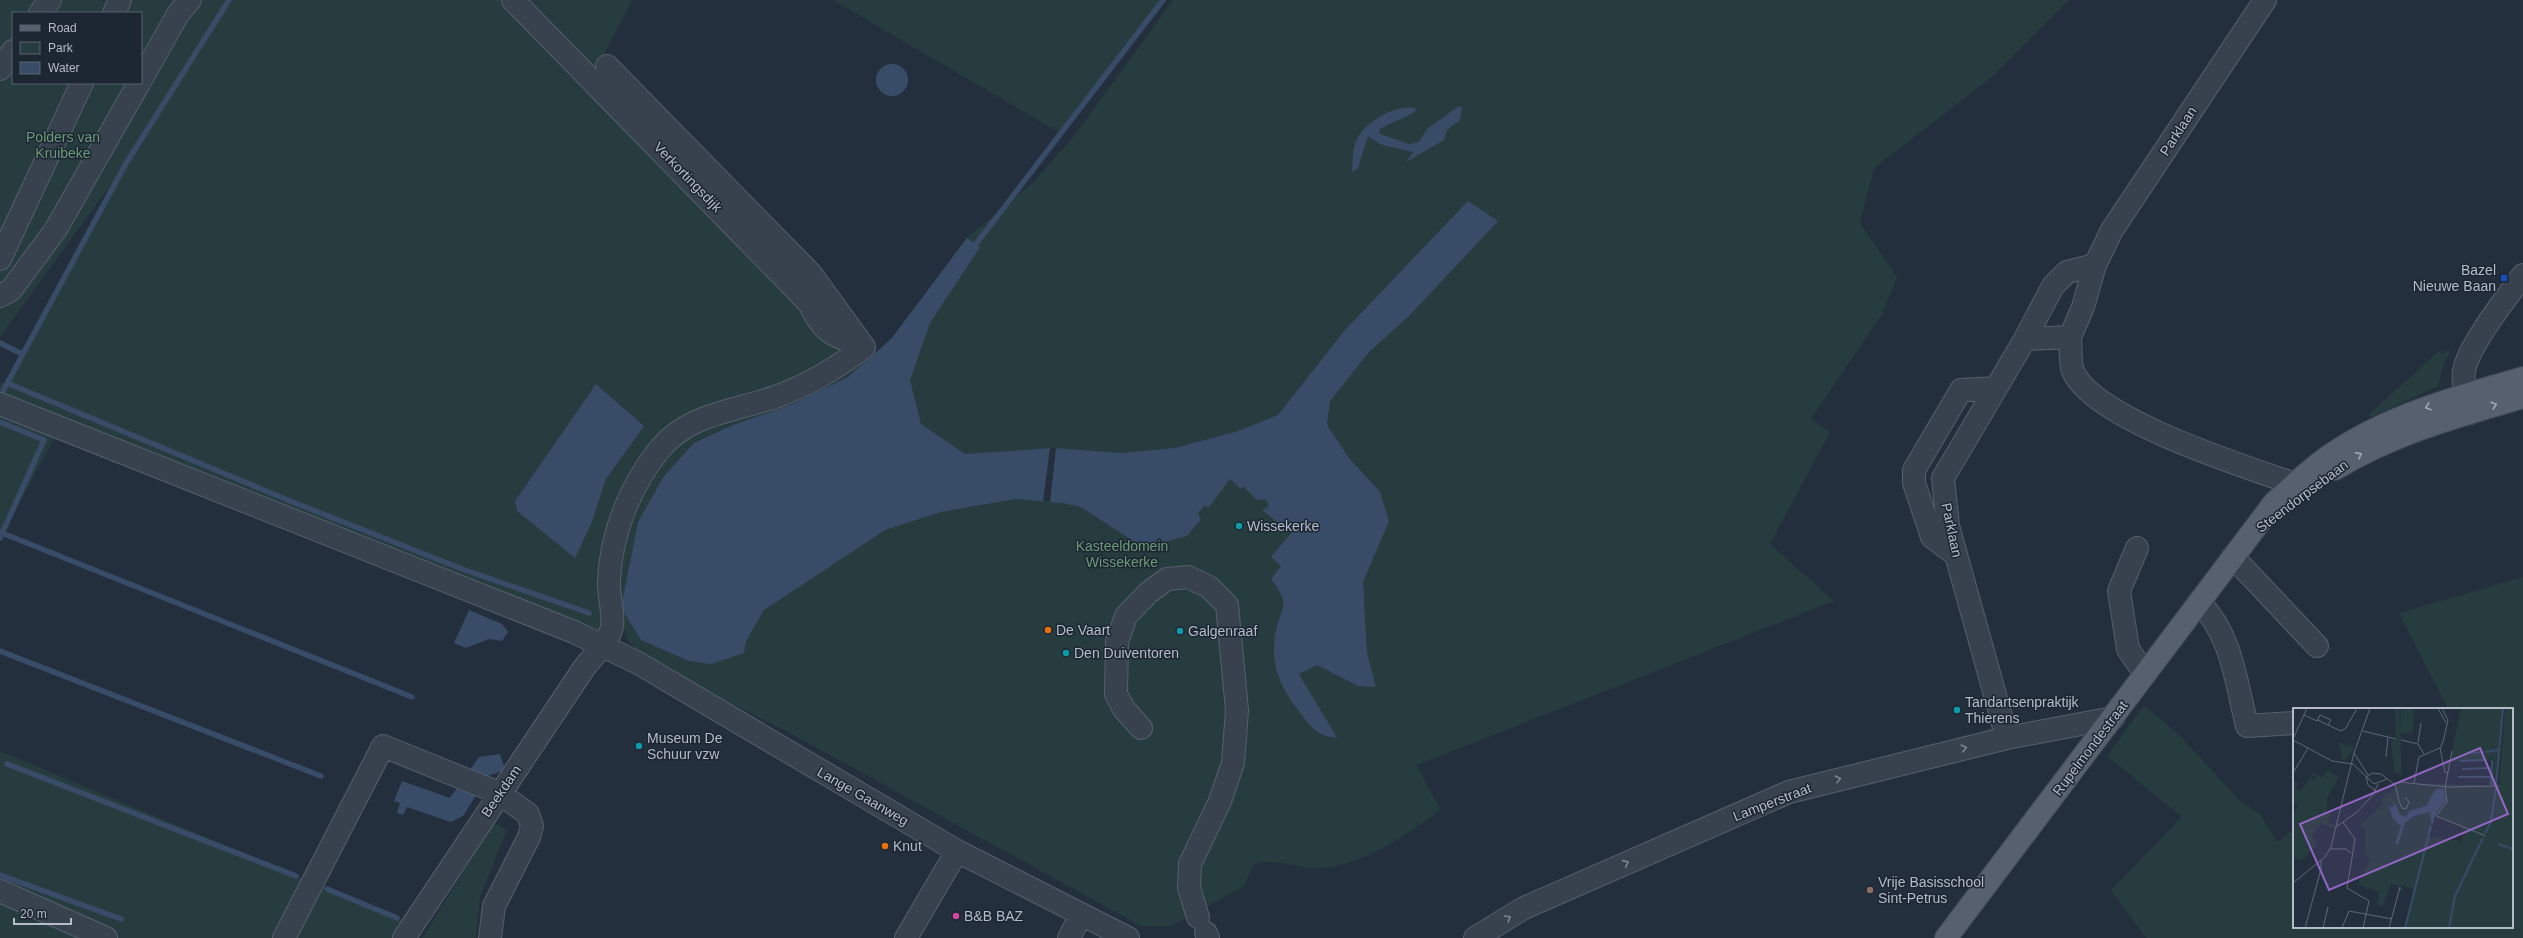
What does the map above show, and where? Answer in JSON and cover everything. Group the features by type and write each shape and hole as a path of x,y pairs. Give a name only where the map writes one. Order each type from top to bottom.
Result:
{"main road":[{"name":"Steendorpsebaan","path":"2250,536 2329,473 2356,456 2523,378"},
{"name":"Steendorpsebaan","path":"2250,536 2274,503 2330,455 2358,437 2399,417 2468,404 2523,397"},
{"name":"Rupelmondestraat","path":"1946,938 2250,536"}],"street":[{"path":"41,12 50,0"},
{"path":"114,12 120,0"},
{"path":"142,78 178,14 190,0"},
{"name":"Verkortingsdijk","path":"513,0 809,303 819,325 830,333 864,347"},
{"name":"Parklaan","path":"2265,0 2112,230 2095,265 2083,307 2070,337 2072,369 2085,387 2111,408 2144,427 2182,444 2295,484"},
{"path":"0,69 12,52"},
{"name":"Verkortingsdijk","path":"607,66 811,274 864,347"},
{"path":"0,259 82,84"},
{"path":"0,296 11,290 56,229 138,84"},
{"name":"Parklaan","path":"2007,738 1948,526 1942,478 2025,339 2053,286 2067,272 2095,265"},
{"path":"2468,404 2464,371 2469,354 2523,275"},
{"path":"2025,339 2070,337"},
{"path":"602,646 613,627 609,581 617,526 636,486 659,449 690,423 777,396 817,380 864,347"},
{"path":"1956,555 1932,537 1914,483 1914,470 1961,390 1996,388"},
{"name":"Lange Gaanweg","path":"0,404 574,632 638,663 957,851 1128,938"},
{"path":"2137,548 2119,592 2128,649 2145,674"},
{"path":"2233,557 2317,646"},
{"path":"1140,728 1124,709 1116,694 1117,642 1126,616 1148,593 1167,579 1188,577 1209,587 1226,605 1237,710 1233,763 1220,801 1190,864 1189,888 1204,929"},
{"path":"2199,602 2213,616 2226,640 2247,726 2293,723"},
{"name":"Beekdam","path":"404,938 584,668 602,646"},
{"name":"Lamperstraat","path":"1475,938 1524,908 1789,792 2007,738 2113,718"},
{"path":"284,938 383,746 500,793 528,814 532,826 529,837 494,906 490,938"},
{"path":"906,938 957,851"},
{"path":"0,891 106,938"},
{"path":"1069,938 1081,915"}],"green space":[{"path":"0,0 632,0 596,70 799,277 869,359 891,339 967,238 1036,180 1077,132 1173,0 2069,0 1992,77 1874,168 1860,223 1897,277 1882,314 1811,419 1830,432 1770,544 1834,601 1417,765 1440,810 1396,841 1362,858 1345,864 1328,867 1311,868 1275,862 1261,862 1254,864 1243,887 1171,926 1141,926 786,731 645,660 629,642 619,614 581,648 58,432 0,538 0,383 7,383 122,169 0,337","holes":["596,384 643,426 606,479 592,522 517,511 515,501"]},
{"path":"833,0 1161,0 1058,132"},
{"path":"2448,350 2451,351 2445,360 2437,387 2371,417 2368,415 2439,351 2442,354"},
{"path":"2523,577 2523,938 2146,938 2111,890 2182,817 2107,756 2144,705 2179,735 2240,801 2260,814 2277,842 2293,831 2293,928 2513,928 2513,708 2447,708 2399,613"},
{"path":"0,751 408,922 415,938 0,938"},
{"path":"494,823 507,830 480,897 476,938 422,938"}],"water":[{"path":"889,64 895,64 905,71 908,80 907,86 901,93 895,96 889,96 879,89 876,83 876,77 883,67"},
{"path":"1459,106 1462,108 1460,120 1447,130 1444,140 1406,162 1413,152 1382,145 1368,136 1358,168 1352,172 1353,152 1357,138 1365,128 1386,113 1402,108 1410,107 1417,109 1408,116 1388,124 1379,130 1380,134 1409,144 1419,142 1427,129"},
{"path":"1468,201 1498,221 1408,317 1369,352 1330,401 1327,425 1349,458 1380,492 1389,521 1363,582 1367,653 1376,687 1358,686 1317,665 1299,674 1337,738 1321,734 1308,724 1288,696 1276,668 1274,658 1275,635 1283,607 1283,601 1282,595 1271,579 1281,566 1271,557 1291,533 1262,510 1268,507 1268,502 1265,499 1257,500 1243,486 1241,489 1230,479 1209,507 1204,506 1198,513 1201,519 1187,536 1158,544 1136,543 1081,507 1062,503 1015,499 941,512 885,530 764,610 746,641 744,653 711,664 689,661 641,640 621,608 638,522 664,476 694,443 733,425 791,405 848,377 891,339 967,238 980,247 930,323 910,380 921,424 965,454 1053,448 1122,453 1175,448 1238,431 1278,415 1345,330"},
{"path":"596,384 644,426 606,479 592,522 575,558 517,511 515,501"},
{"path":"469,610 502,624 508,632 502,641 489,639 466,648 454,643"},
{"path":"500,754 505,770 488,776 463,816 451,822 407,807 403,815 397,813 400,803 394,801 402,781 450,798 479,757"}],"pier":[{"path":"1050,448 1056,448 1050,502 1043,501"}],"waterway":[{"path":"3,391 125,165 229,0"},
{"path":"976,244 1163,0"},
{"path":"0,343 22,354"},
{"path":"7,383 290,501 462,569 589,613"},
{"path":"0,422 44,440 0,538"},
{"path":"2,533 412,697"},
{"path":"0,651 321,776"},
{"path":"7,764 296,876"},
{"path":"0,875 121,919"},
{"path":"327,889 397,918"}],"place":[{"name":"Bazel Nieuwe Baan","path":"2504,278"},
{"name":"Wissekerke","path":"1239,526"},
{"name":"De Vaart","path":"1048,630"},
{"name":"Galgenraaf","path":"1180,631"},
{"name":"Den Duiventoren","path":"1066,653"},
{"name":"Tandartsenpraktijk Thierens","path":"1957,710"},
{"name":"Museum De Schuur vzw","path":"639,746"},
{"name":"Knut","path":"885,846"},
{"name":"Vrije Basisschool Sint-Petrus","path":"1870,890"},
{"name":"B&B BAZ","path":"956,916"}],"park label":[{"name":"Polders van Kruibeke","path":"63,146"},
{"name":"Kasteeldomein Wissekerke","path":"1122,554"}]}
